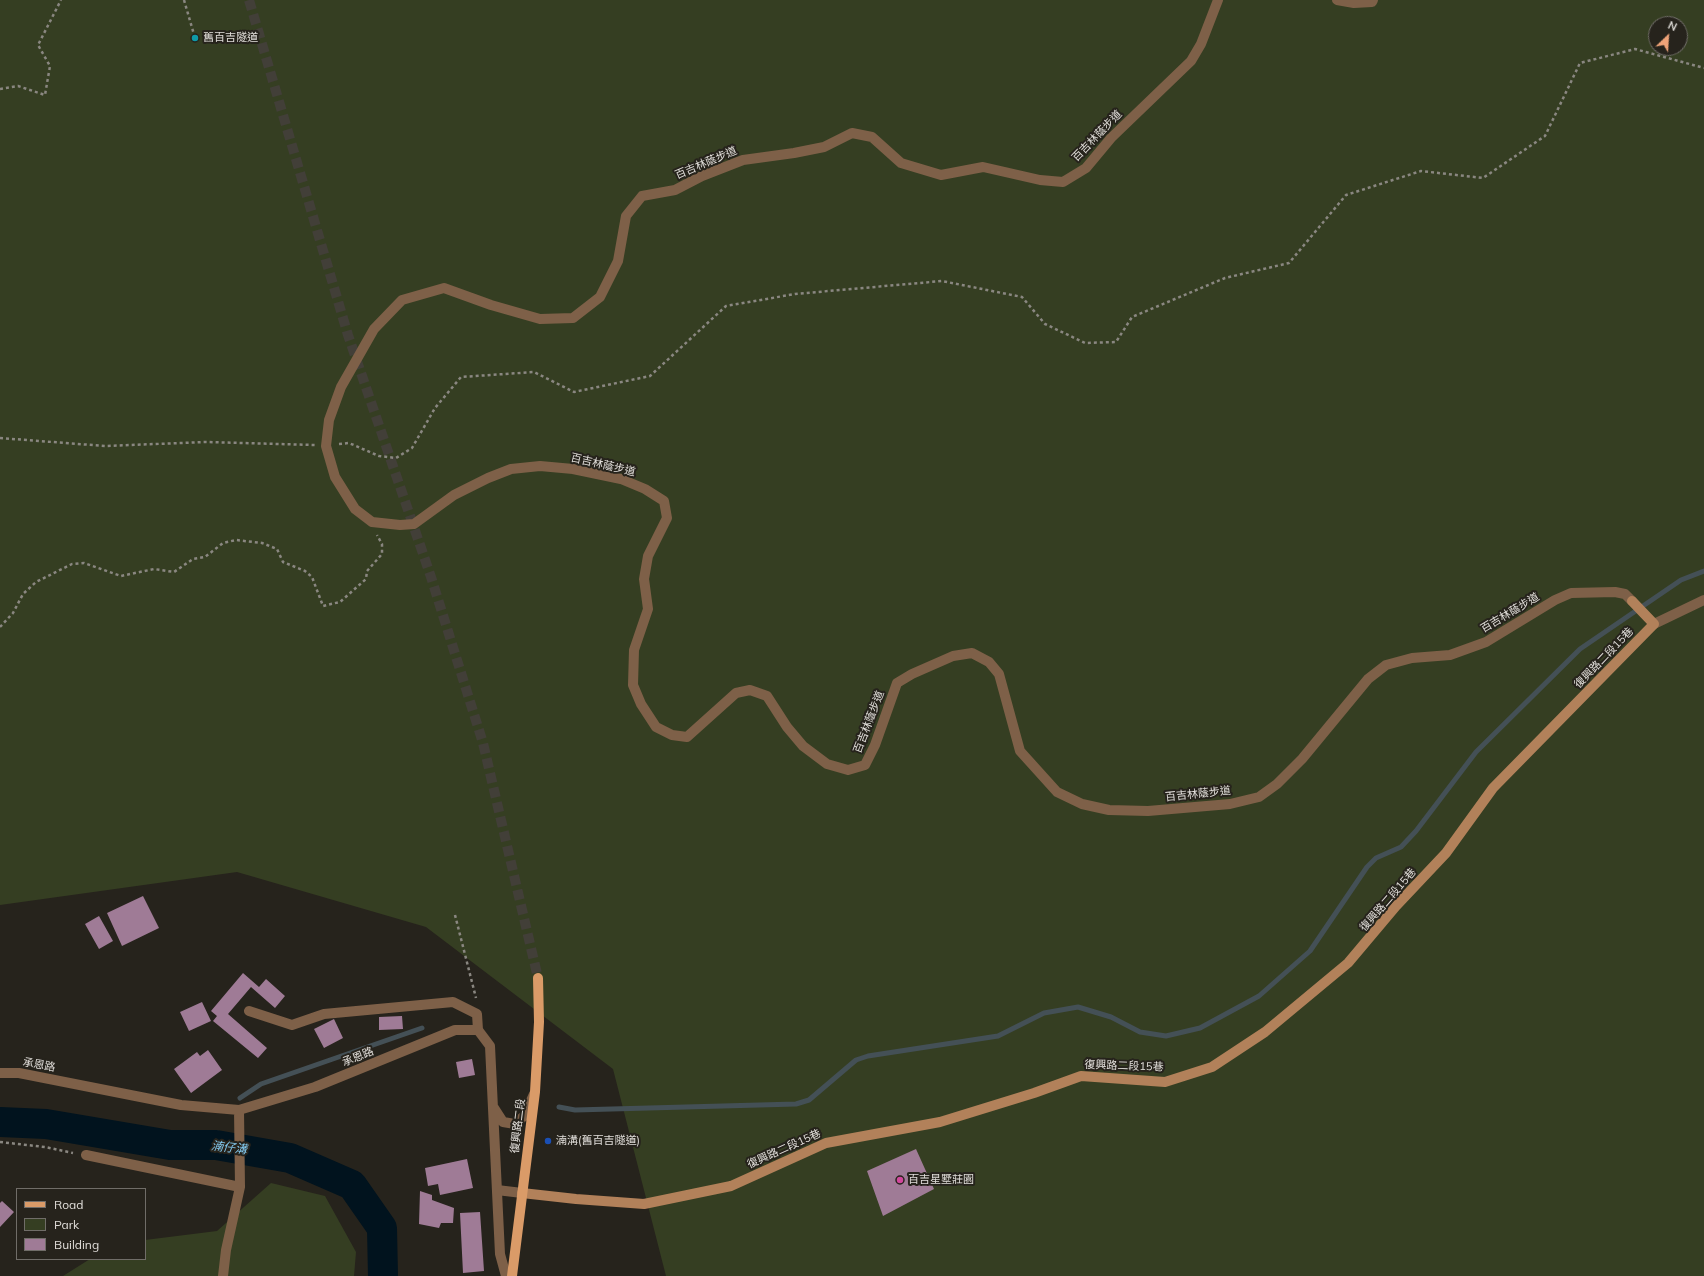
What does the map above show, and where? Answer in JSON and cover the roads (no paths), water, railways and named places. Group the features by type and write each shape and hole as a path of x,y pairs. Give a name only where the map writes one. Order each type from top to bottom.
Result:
{"main road":[{"name":"復興路二段","path":"512,1276 534,1092 539,1022 538,978"}],"street":[{"name":"百吉林蔭步道","path":"1218,0 1200,44 1191,61 1111,138 1086,168 1063,182 1040,180 983,167 941,175 901,163 872,136 852,133 824,147 743,160 702,176 675,190 642,196 626,216 618,261 600,297 573,318 540,319 491,305 444,288 402,300 374,330 341,387 329,420 326,446 335,477 355,509 372,522 400,525 414,524 454,495 474,484 510,469 540,466 573,469 621,479 645,489 664,502 667,518 648,556 644,579 648,609 634,650 633,684 641,704 656,727 672,734 687,737 736,693 750,690 767,696 787,727 803,746 827,764 848,770 865,765 875,745 898,683 912,674 952,656 972,653 989,662 999,674 1020,751 1057,792 1082,804 1109,810 1148,812 1230,804 1260,797 1277,784 1302,759 1368,678 1386,665 1412,658 1450,655 1486,642 1554,600 1571,593 1615,592 1625,594 1654,624"},
{"path":"1337,0 1354,3 1372,2 1373,0"},
{"path":"1654,624 1704,600"},
{"name":"復興路二段15巷","path":"522,1193 644,1204 731,1186 826,1142 940,1122 1034,1093 1081,1076 1165,1082 1212,1067 1265,1032 1348,963 1396,906 1446,853 1493,788 1654,624"},
{"path":"249,1011 292,1025 324,1014 453,1002 477,1014 478,1030 490,1046 500,1254 506,1276"},
{"name":"承恩路","path":"0,1073 19,1074 181,1105 239,1110 315,1087 455,1030 478,1030"},
{"path":"493,1106 503,1122 515,1124 524,1116 534,1092"},
{"path":"223,1276 226,1250 240,1187 239,1110"},
{"path":"86,1155 240,1187"},
{"path":"498,1190 522,1193"}],"waterway":[{"path":"559,1107 575,1110 796,1104 809,1100 856,1060 868,1056 998,1036 1044,1013 1078,1007 1111,1017 1140,1032 1166,1036 1200,1028 1259,996 1310,951 1367,867 1376,858 1401,847 1416,831 1476,752 1580,649 1681,580 1704,571"},
{"path":"240,1098 261,1084 422,1028"},
{"name":"湳仔溝","path":"0,1122 46,1124 170,1145 216,1145 290,1158 352,1185 382,1228 383,1276"},
{"path":"216,1145 218,1133"}],"tunnel":[{"path":"249,0 348,335 431,577 483,743 538,978"}],"place":[{"name":"舊百吉隧道","path":"195,38"},
{"name":"湳溝(舊百吉隧道)","path":"548,1141"},
{"name":"百吉星墅莊園","path":"900,1180"}]}
